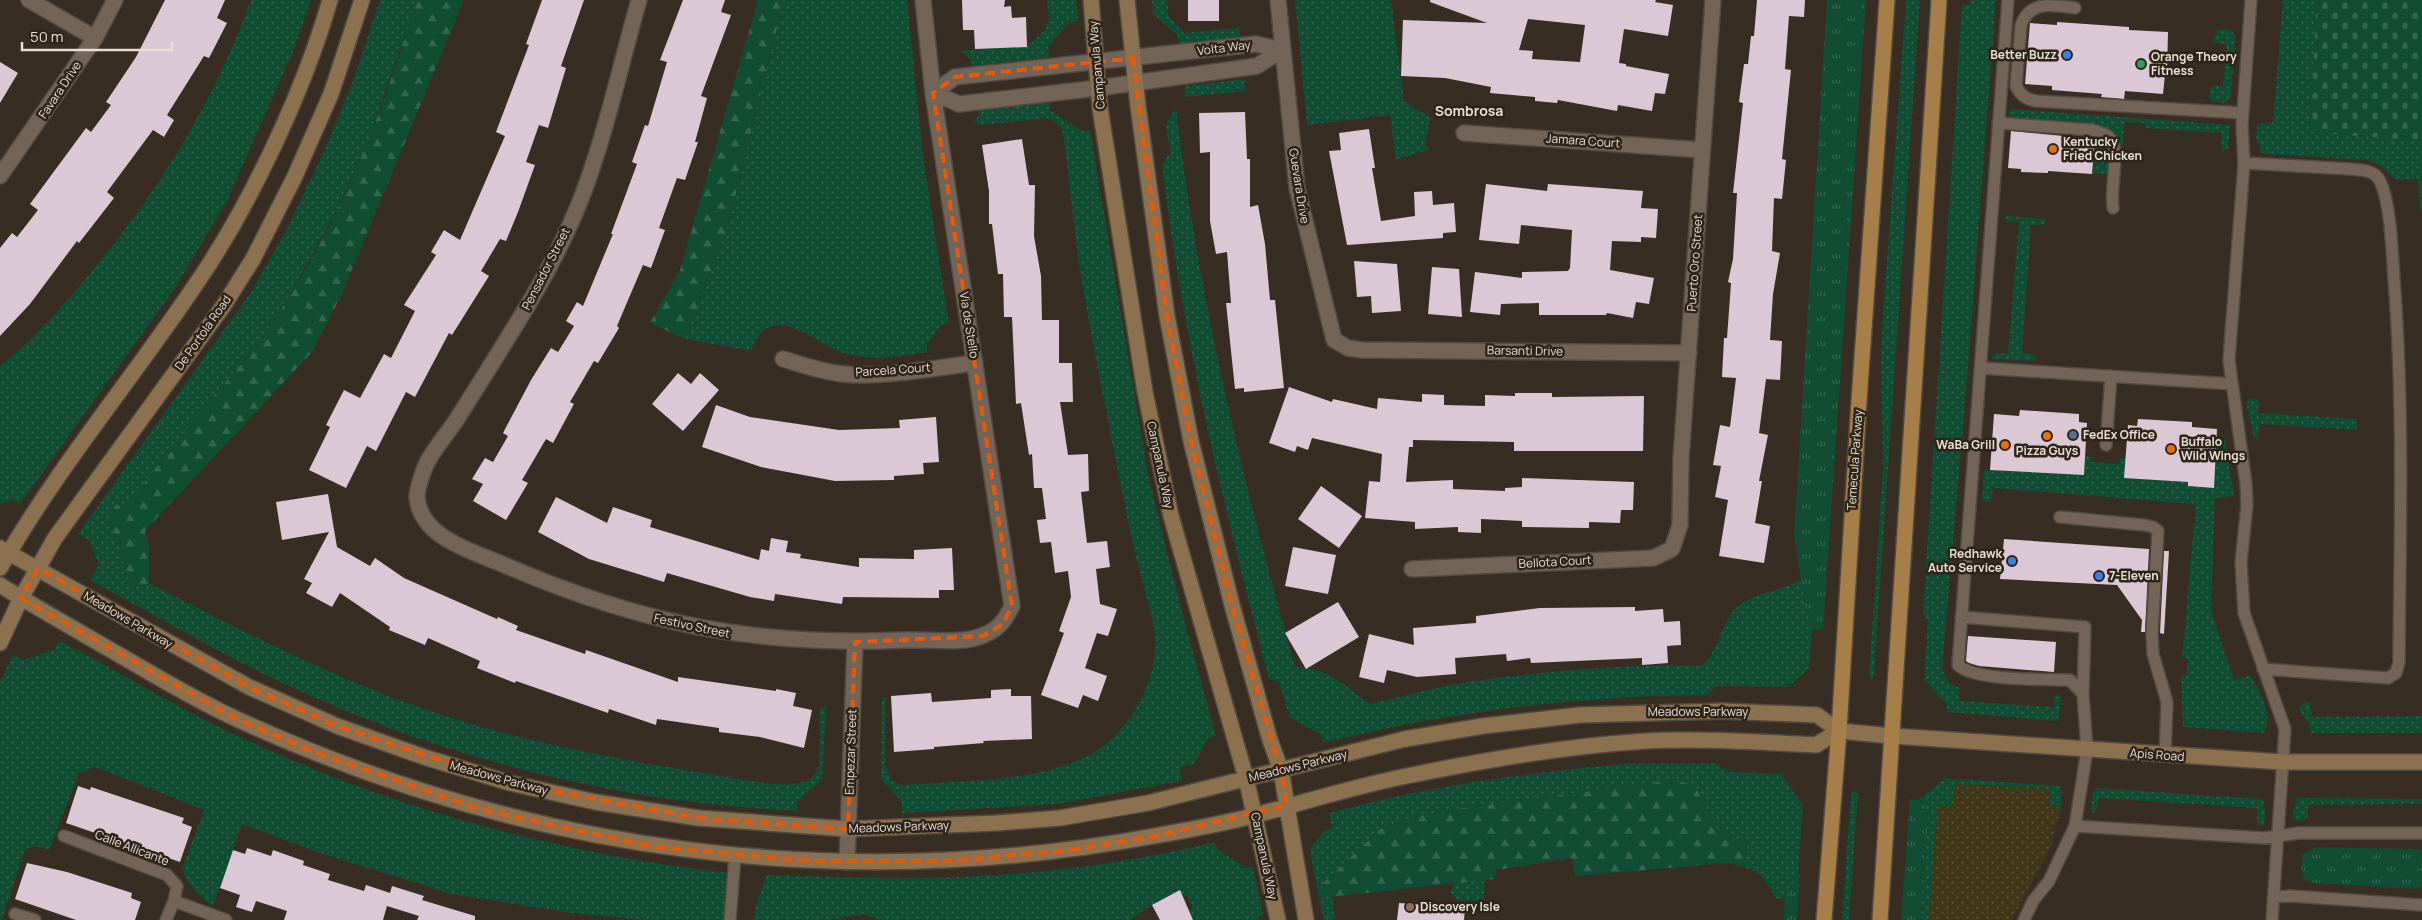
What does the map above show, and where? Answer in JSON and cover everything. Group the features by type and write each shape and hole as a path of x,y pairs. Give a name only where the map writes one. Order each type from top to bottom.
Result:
{"main road":[{"path":"0,568 4,550 27,522 193,290 222,244 265,162 301,83 330,0"},
{"name":"De Portola Road","path":"0,643 21,598 55,538 224,305 253,259 295,176 331,94 362,0"},
{"name":"Campanula Way","path":"1091,0 1098,88 1120,241 1142,373 1169,506 1246,778 1278,920"},
{"path":"1127,0 1135,83 1166,316 1191,441 1232,605 1270,740 1281,770 1306,920"},
{"name":"Temecula Parkway","path":"1824,920 1839,731 1859,401 1887,0"},
{"path":"1880,920 1939,0"},
{"name":"Meadows Parkway","path":"4,550 250,687 337,726 424,757 510,783 596,802 698,818 848,829 997,823 1060,818 1148,804 1405,739 1483,726 1580,715 1723,711 1799,713 1817,715 1839,731"},
{"path":"0,585 172,685 237,719 386,779 480,809 558,828 654,847 736,856 848,862 952,861 1063,850 1151,837 1255,815 1287,805 1407,776 1582,747 1651,741 1816,745 1839,731 1893,736"},
{"name":"Apis Road","path":"1893,736 2165,756 2282,762 2422,762"}],"street":[{"path":"28,0 95,38"},
{"name":"Favara Drive","path":"0,176 95,38 115,0"},
{"name":"Pensador Street","path":"424,519 417,496 425,465 523,314 554,259 584,191 639,0"},
{"name":"Via de Stello","path":"922,0 933,93 1012,606 1002,624 982,636"},
{"name":"Guevara Drive","path":"1278,0 1297,188 1326,309 1334,340 1348,348 1362,350"},
{"name":"Puerto Oro Street","path":"1680,525 1681,458 1713,0"},
{"name":"Volta Way","path":"933,93 955,77 1256,44 1282,50"},
{"name":"Volta Way","path":"933,93 959,104 1098,88 1257,66 1282,50"},
{"name":"Jamara Court","path":"1464,133 1702,150"},
{"name":"Barsanti Drive","path":"1362,350 1689,353"},
{"name":"Parcela Court","path":"783,359 843,374 884,373 975,363"},
{"name":"Festivo Street","path":"424,519 442,536 556,588 624,610 678,624 733,634 789,640 855,642 953,640 982,636"},
{"name":"Bellota Court","path":"1412,569 1653,558 1672,549 1680,525"},
{"name":"Empezar Street","path":"848,862 855,642"}],"lane":[{"path":"2008,0 1958,665 1964,672 1982,676 2070,680 2083,694"},
{"path":"2251,0 2243,113 2244,163 2229,360 2246,484 2241,588 2244,613 2285,728 2272,920"},
{"path":"2075,8 2049,4 2039,5 2029,10 2024,17 2021,25 2016,86 2020,94 2036,101 2243,113"},
{"path":"1998,123 2092,130 2104,133 2112,141 2114,155 2113,208"},
{"path":"2244,163 2350,169 2367,171 2376,175 2380,182 2390,226 2398,332 2400,507 2399,662 2396,673 2388,678 2263,669"},
{"path":"1981,368 2232,384"},
{"path":"2106,444 2111,376"},
{"path":"2060,518 2153,527 2158,531 2152,633 2153,654 2167,702 2165,756"},
{"path":"1961,617 2085,627 2083,694 2087,750 2075,826 2049,881 2033,901 2024,920"},
{"path":"2075,826 2264,838 2299,833 2422,833"},
{"name":"Calle Allicante","path":"64,836 166,874 176,886 174,901"},
{"path":"730,920 736,856"},
{"path":"2274,898 2291,896 2422,905"},
{"path":"166,920 174,901 226,920"},
{"path":"15,914 35,920"}],"highlighted area":[{"path":"1133,58 1167,316 1191,441 1232,605 1281,770 1287,805 1151,837 1070,850 952,861 811,861 654,847 479,809 314,752 237,719 21,598 38,568 249,687 337,726 510,783 698,818 848,829 855,642 983,636 1003,624 1012,606 933,93 955,77"}],"green space":[{"path":"251,0 311,0 295,47 227,201 175,288 20,504 13,500 0,503 0,366 37,333 60,309 117,239 163,175 184,142 220,74"},
{"path":"380,0 415,0 408,26 368,141 337,209 291,293 258,344 199,413 126,506 115,505 108,521 119,542 128,578 138,586 147,586 149,583 322,668 421,708 502,732 626,760 772,784 807,781 813,777 819,766 820,708 826,707 822,780 798,801 797,811 735,807 613,790 493,762 434,744 375,723 289,686 202,642 90,580 99,565 89,540 78,534 251,292 287,229 327,145 353,81"},
{"path":"415,0 464,0 342,294 313,351 145,531 149,546 149,583 147,586 138,585 132,582 125,571 119,542 108,521 115,505 120,504 248,356 309,264 352,178 371,134 388,89"},
{"path":"758,0 784,0 728,226 685,339 650,323 680,270"},
{"path":"784,0 907,0 923,156 949,324 941,325 927,344 927,352 889,357 860,357 838,350 796,329 782,325 770,327 760,335 751,351 685,339 728,226"},
{"path":"1047,0 1076,0 1078,21 1069,23 1048,47 1049,57 972,66 971,60 961,51 1031,43 1045,30 1049,19"},
{"path":"1152,0 1167,0 1169,17 1184,33 1239,28 1241,38 1179,45 1178,36 1153,14"},
{"path":"1295,0 1391,0 1404,101 1431,118 1425,141 1428,150 1396,160 1390,115 1307,125"},
{"path":"1827,0 1866,0 1823,630 1812,630 1804,601 1794,535"},
{"path":"1906,0 1920,0 1874,673 1872,680 1869,674 1883,471 1881,362 1883,315"},
{"path":"1971,0 1996,0 1966,393 1942,669 1949,683 1960,688 1959,701 2054,707 2055,693 2061,698 2058,721 1947,712 1947,705 1924,680 1928,621 1923,613 1962,5 1968,5"},
{"path":"2283,0 2317,0 2309,132 2422,141 2422,210 2420,210 2418,179 2395,180 2384,168 2368,160 2267,154 2261,152 2256,137 2258,124 2273,122"},
{"path":"2317,0 2422,0 2422,141 2309,133"},
{"path":"2224,29 2233,32 2235,37 2231,95 2226,103 2211,101 2209,98 2211,86 2223,86 2227,44 2214,43 2213,40 2217,30"},
{"path":"1245,79 1246,91 1185,97 1185,86"},
{"path":"1049,101 1050,110 1082,131 1090,130 1148,474 1182,612 1216,736 1208,738 1194,764 1180,767 1182,781 1057,804 902,813 902,802 881,779 882,698 886,697 885,765 892,781 901,785 983,780 1042,772 1069,764 1093,753 1113,738 1129,719 1143,696 1152,672 1155,647 1154,627 1129,527 1091,331 1078,256 1063,134 1060,126 1049,118 982,125 974,123 979,115 978,109"},
{"path":"1176,108 1185,179 1210,320 1241,460 1295,667 1318,671 1336,679 1370,704 1444,686 1486,679 1547,672 1640,666 1702,665 1711,655 1730,615 1735,609 1751,598 1794,584 1802,579 1804,601 1812,630 1809,668 1788,687 1718,686 1707,695 1610,698 1514,707 1418,722 1323,743 1320,734 1290,718 1279,682 1269,679 1236,552 1193,360 1181,295 1162,165 1170,153 1166,124"},
{"path":"2011,109 2230,125 2228,150 2222,150 2222,133 2145,128 2145,123 2125,122 2119,177 2118,141 2109,130 2099,125 2012,120 2008,115"},
{"path":"2095,137 2106,148 2108,158 2107,174 2093,174"},
{"path":"2006,216 2045,219 2046,223 2044,225 2031,225 2022,353 2036,355 2034,361 1993,359 1991,357 1995,353 2008,353 2019,222 2003,220"},
{"path":"2250,398 2259,400 2258,413 2357,419 2357,430 2260,424 2258,437 2254,438 2246,402"},
{"path":"2225,439 2234,496 2215,498 2211,610 2234,680 2250,675 2261,696 2268,718 2264,733 2183,727 2181,675 2187,675 2188,659 2182,658 2196,504 1993,488 1991,502 1982,501 1984,470 2015,472 2085,456 2091,457 2091,462 2119,464 2120,458 2126,458 2125,478 2188,482 2188,486 2213,488 2216,443"},
{"path":"59,641 209,722 271,751 334,777 398,800 528,838 661,864 729,873 724,920 647,920 571,913 451,894 317,852 242,824 213,906 194,890 182,869 204,810 95,767 79,773 49,850 34,846 25,850 2,920 0,920 0,682 13,655 22,660 54,650"},
{"path":"2306,702 2310,702 2312,717 2422,716 2422,733 2311,733 2309,724 2300,711 2300,707"},
{"path":"1640,763 1714,763 1729,772 1781,774 1803,805 1798,872 1785,898 1777,899 1761,875 1745,867 1747,843 1717,829 1694,784 1670,780 1462,808 1418,816 1380,829 1317,889 1310,849 1324,831 1332,828 1329,813 1406,794 1483,780 1561,770"},
{"path":"1945,778 2060,786 2062,791 2061,807 2049,806 2050,789 1955,784 1952,807 1938,806 1929,920 1920,920 1928,817 1924,796"},
{"path":"1670,780 1694,784 1717,829 1747,843 1745,867 1727,863 1575,876 1572,858 1496,870 1495,879 1319,898 1317,889 1380,829 1418,816 1462,808"},
{"path":"2097,788 2262,799 2265,809 2265,820 2262,826 2257,825 2257,808 2099,798 2095,814 2091,811 2093,793"},
{"path":"1855,790 1858,793 1849,920 1842,920 1851,794"},
{"path":"1924,796 1928,817 1920,920 1901,920 1910,799 1918,800"},
{"path":"2297,798 2422,799 2422,804 2308,805 2308,817 2300,822 2292,817"},
{"path":"1215,842 1217,849 1246,868 1253,867 1263,915 1257,918 1257,920 1193,920 1188,911 1193,908 1187,895 1183,897 1180,891 1152,905 1130,920 880,920 864,914 829,920 754,920 755,908 766,875 936,878 1024,873 1121,861"},
{"path":"2316,847 2421,849 2422,886 2415,889 2314,883 2304,879 2301,868 2303,854"},
{"path":"1798,872 1800,874 1797,920 1784,920 1785,898"},
{"path":"1485,880 1484,902 1456,900 1450,892 1455,883"},
{"path":"1332,896 1335,920 1324,920 1319,898"}],"sand":[{"path":"1955,784 2050,789 2049,806 2061,807 2051,846 2012,920 1929,920 1938,806"}],"building":[{"path":"165,0 225,0 217,18 227,23 209,58 204,56 167,115 174,120 164,137 153,130 107,192 114,198 79,243 77,241 30,304 0,336 0,248 12,233 17,237 38,210 30,204 86,128 91,132 111,105 106,102 136,57"},
{"path":"542,0 584,0 561,66 566,68 548,128 539,125 526,162 535,165 518,212 506,241 500,239 481,271 489,276 452,335 449,333 415,397 406,392 376,451 367,446 346,488 309,470 330,427 326,425 344,390 360,398 384,354 391,358 415,311 404,305 436,255 431,252 444,230 460,240 505,136 496,132 529,45 526,44"},
{"path":"683,0 725,0 721,12 731,15 701,96 707,98 695,142 698,142 685,180 677,178 659,228 665,230 651,268 643,265 617,326 619,328 598,363 594,361 570,402 574,404 553,443 546,439 522,480 528,483 506,520 473,501 483,484 472,479 485,458 493,462 508,436 503,433 531,380 551,348 558,352 574,326 566,321 577,302 583,306 613,234 611,234 637,164 632,162 645,125 648,126 667,62 660,60"},
{"path":"962,0 1005,0 1004,7 1011,6 1012,18 1026,17 1027,47 975,49 974,30 963,30"},
{"path":"1188,0 1219,0 1219,21 1188,21"},
{"path":"1430,0 1656,0 1655,2 1673,5 1668,36 1624,29 1619,63 1669,74 1665,94 1655,93 1652,111 1618,105 1617,111 1558,100 1557,103 1535,101 1535,97 1490,93 1491,87 1445,78 1401,76 1403,20 1487,23 1430,2","holes":["1528,19 1585,25 1580,62 1532,59 1533,51 1519,50"]},
{"path":"1757,0 1805,0 1804,17 1789,16 1785,69 1791,70 1782,159 1786,160 1782,199 1774,198 1772,251 1780,253 1773,294 1770,340 1782,341 1780,380 1766,379 1759,433 1768,435 1759,481 1762,481 1755,523 1770,526 1764,563 1719,556 1728,500 1715,497 1721,466 1713,465 1720,425 1730,427 1736,378 1722,377 1724,338 1727,338 1731,283 1728,282 1733,259 1737,193 1733,193 1743,103 1739,102 1744,64 1748,64 1751,36 1754,36"},
{"path":"2057,22 2129,27 2129,30 2168,32 2167,75 2165,75 2163,94 2125,91 2124,99 2101,97 2102,94 2052,90 2052,86 2025,84 2030,23 2057,25"},
{"path":"0,62 18,73 0,103"},
{"path":"1245,112 1247,159 1250,159 1250,207 1258,205 1265,244 1270,300 1275,300 1284,388 1244,392 1244,388 1235,389 1226,303 1231,303 1227,252 1216,254 1210,221 1210,152 1200,153 1199,113"},
{"path":"1369,129 1375,168 1372,168 1381,221 1415,216 1414,192 1432,191 1433,205 1454,203 1456,232 1443,233 1443,238 1347,245 1329,151 1341,150 1339,133"},
{"name":"Kentucky Fried Chicken","path":"2011,131 2095,139 2092,174 2048,171 2048,173 2021,172 2021,169 2008,168"},
{"path":"1022,139 1029,185 1035,185 1034,236 1041,276 1042,320 1059,320 1059,363 1072,363 1073,402 1060,402 1068,455 1088,454 1089,491 1081,492 1087,543 1107,541 1110,567 1096,569 1100,604 1117,609 1108,636 1097,633 1085,668 1107,676 1098,701 1083,695 1078,708 1041,695 1064,633 1059,631 1071,597 1068,571 1055,573 1051,542 1040,543 1037,520 1046,519 1042,488 1034,488 1032,454 1029,455 1021,403 1016,404 1012,317 1004,317 1003,274 998,274 992,224 989,224 989,191 982,145"},
{"path":"1486,184 1547,191 1548,184 1643,191 1641,208 1658,209 1656,238 1641,237 1641,242 1612,241 1610,270 1654,278 1649,304 1636,302 1633,318 1607,313 1606,315 1539,315 1539,303 1501,304 1500,315 1470,312 1475,272 1522,278 1522,272 1568,271 1570,268 1572,230 1521,225 1519,244 1479,240"},
{"path":"1354,261 1397,264 1401,311 1372,313 1371,296 1357,297"},
{"path":"1432,267 1459,269 1462,317 1428,314"},
{"path":"678,373 691,384 700,373 719,390 683,431 652,404"},
{"path":"1289,387 1332,402 1333,399 1377,409 1378,398 1422,402 1422,394 1444,395 1444,405 1485,406 1485,395 1515,396 1515,393 1552,393 1552,397 1644,396 1643,451 1514,451 1514,442 1413,440 1413,447 1409,447 1406,482 1453,480 1453,489 1505,491 1505,488 1522,487 1522,478 1634,482 1633,510 1621,510 1620,523 1589,522 1589,528 1522,527 1522,521 1481,519 1481,533 1458,532 1458,527 1415,529 1415,522 1365,518 1369,481 1380,482 1382,454 1312,438 1308,450 1297,446 1295,452 1269,443"},
{"path":"716,405 750,417 839,430 900,428 899,420 936,417 939,462 923,463 924,474 894,476 894,480 835,481 761,467 702,447"},
{"path":"2020,410 2079,414 2079,422 2087,423 2084,475 1990,470 1994,414 2019,416"},
{"name":"Buffalo Wild Wings","path":"2138,419 2192,422 2192,427 2217,429 2214,488 2188,486 2188,482 2124,478 2128,425 2137,426"},
{"path":"1321,486 1362,516 1339,548 1298,519"},
{"path":"328,494 337,547 370,566 375,558 404,578 497,619 498,617 518,626 516,630 585,654 586,650 678,682 678,677 796,693 793,706 812,710 804,748 760,737 719,732 719,728 657,719 656,725 609,709 608,713 516,681 515,683 477,668 480,661 428,638 425,645 389,630 390,627 340,593 332,607 306,593 312,583 304,579 329,532 282,540 276,502"},
{"path":"556,497 607,523 613,507 652,520 650,527 759,560 761,549 769,551 771,538 788,541 786,552 801,554 800,558 859,567 859,558 914,559 914,550 952,548 954,590 939,590 939,598 843,597 842,604 775,594 774,601 750,597 667,573 664,582 589,559 538,532"},
{"path":"2004,539 2149,549 2145,632 2141,632 2142,620 2117,585 2000,579"},
{"path":"1293,547 1336,555 1328,594 1285,586"},
{"path":"2164,551 2169,551 2164,634 2160,633"},
{"path":"1338,602 1359,637 1306,669 1285,633"},
{"path":"1635,607 1635,611 1663,609 1664,622 1680,621 1681,645 1667,646 1668,663 1642,665 1642,658 1531,663 1530,658 1507,661 1506,654 1455,658 1456,674 1417,677 1387,670 1384,683 1359,677 1369,634 1414,645 1413,628 1476,623 1476,616 1540,608"},
{"path":"1968,636 2056,642 2054,672 1979,666 1969,663 1966,661"},
{"path":"1011,689 1011,696 1031,696 1032,739 983,741 984,743 894,752 891,696 931,693 932,702 991,698 991,690"},
{"path":"78,786 90,790 91,787 184,818 182,823 192,827 180,862 66,823"},
{"path":"247,848 271,856 273,850 304,861 303,865 330,874 328,880 364,891 366,885 390,893 392,886 424,896 422,900 475,916 475,920 417,920 419,916 387,906 383,920 284,920 287,911 256,901 252,912 236,907 240,895 220,888 233,850 245,854"},
{"path":"27,863 67,872 132,893 131,898 141,902 135,920 76,920 15,899"},
{"path":"1180,890 1193,920 1160,920 1152,905"},
{"path":"1399,903 1465,908 1464,920 1397,920"}],"place":[{"name":"Better Buzz","path":"2067,55"},
{"name":"Orange Theory Fitness","path":"2141,64"},
{"name":"Kentucky Fried Chicken","path":"2053,149"},
{"name":"FedEx Office","path":"2073,435"},
{"name":"Pizza Guys","path":"2047,436"},
{"name":"WaBa Grill","path":"2005,445"},
{"name":"Buffalo Wild Wings","path":"2171,449"},
{"name":"Redhawk Auto Service","path":"2012,561"},
{"name":"7-Eleven","path":"2099,576"},
{"name":"Discovery Isle","path":"1410,907"}],"district":[{"name":"Sombrosa","path":"1469,111"}]}
